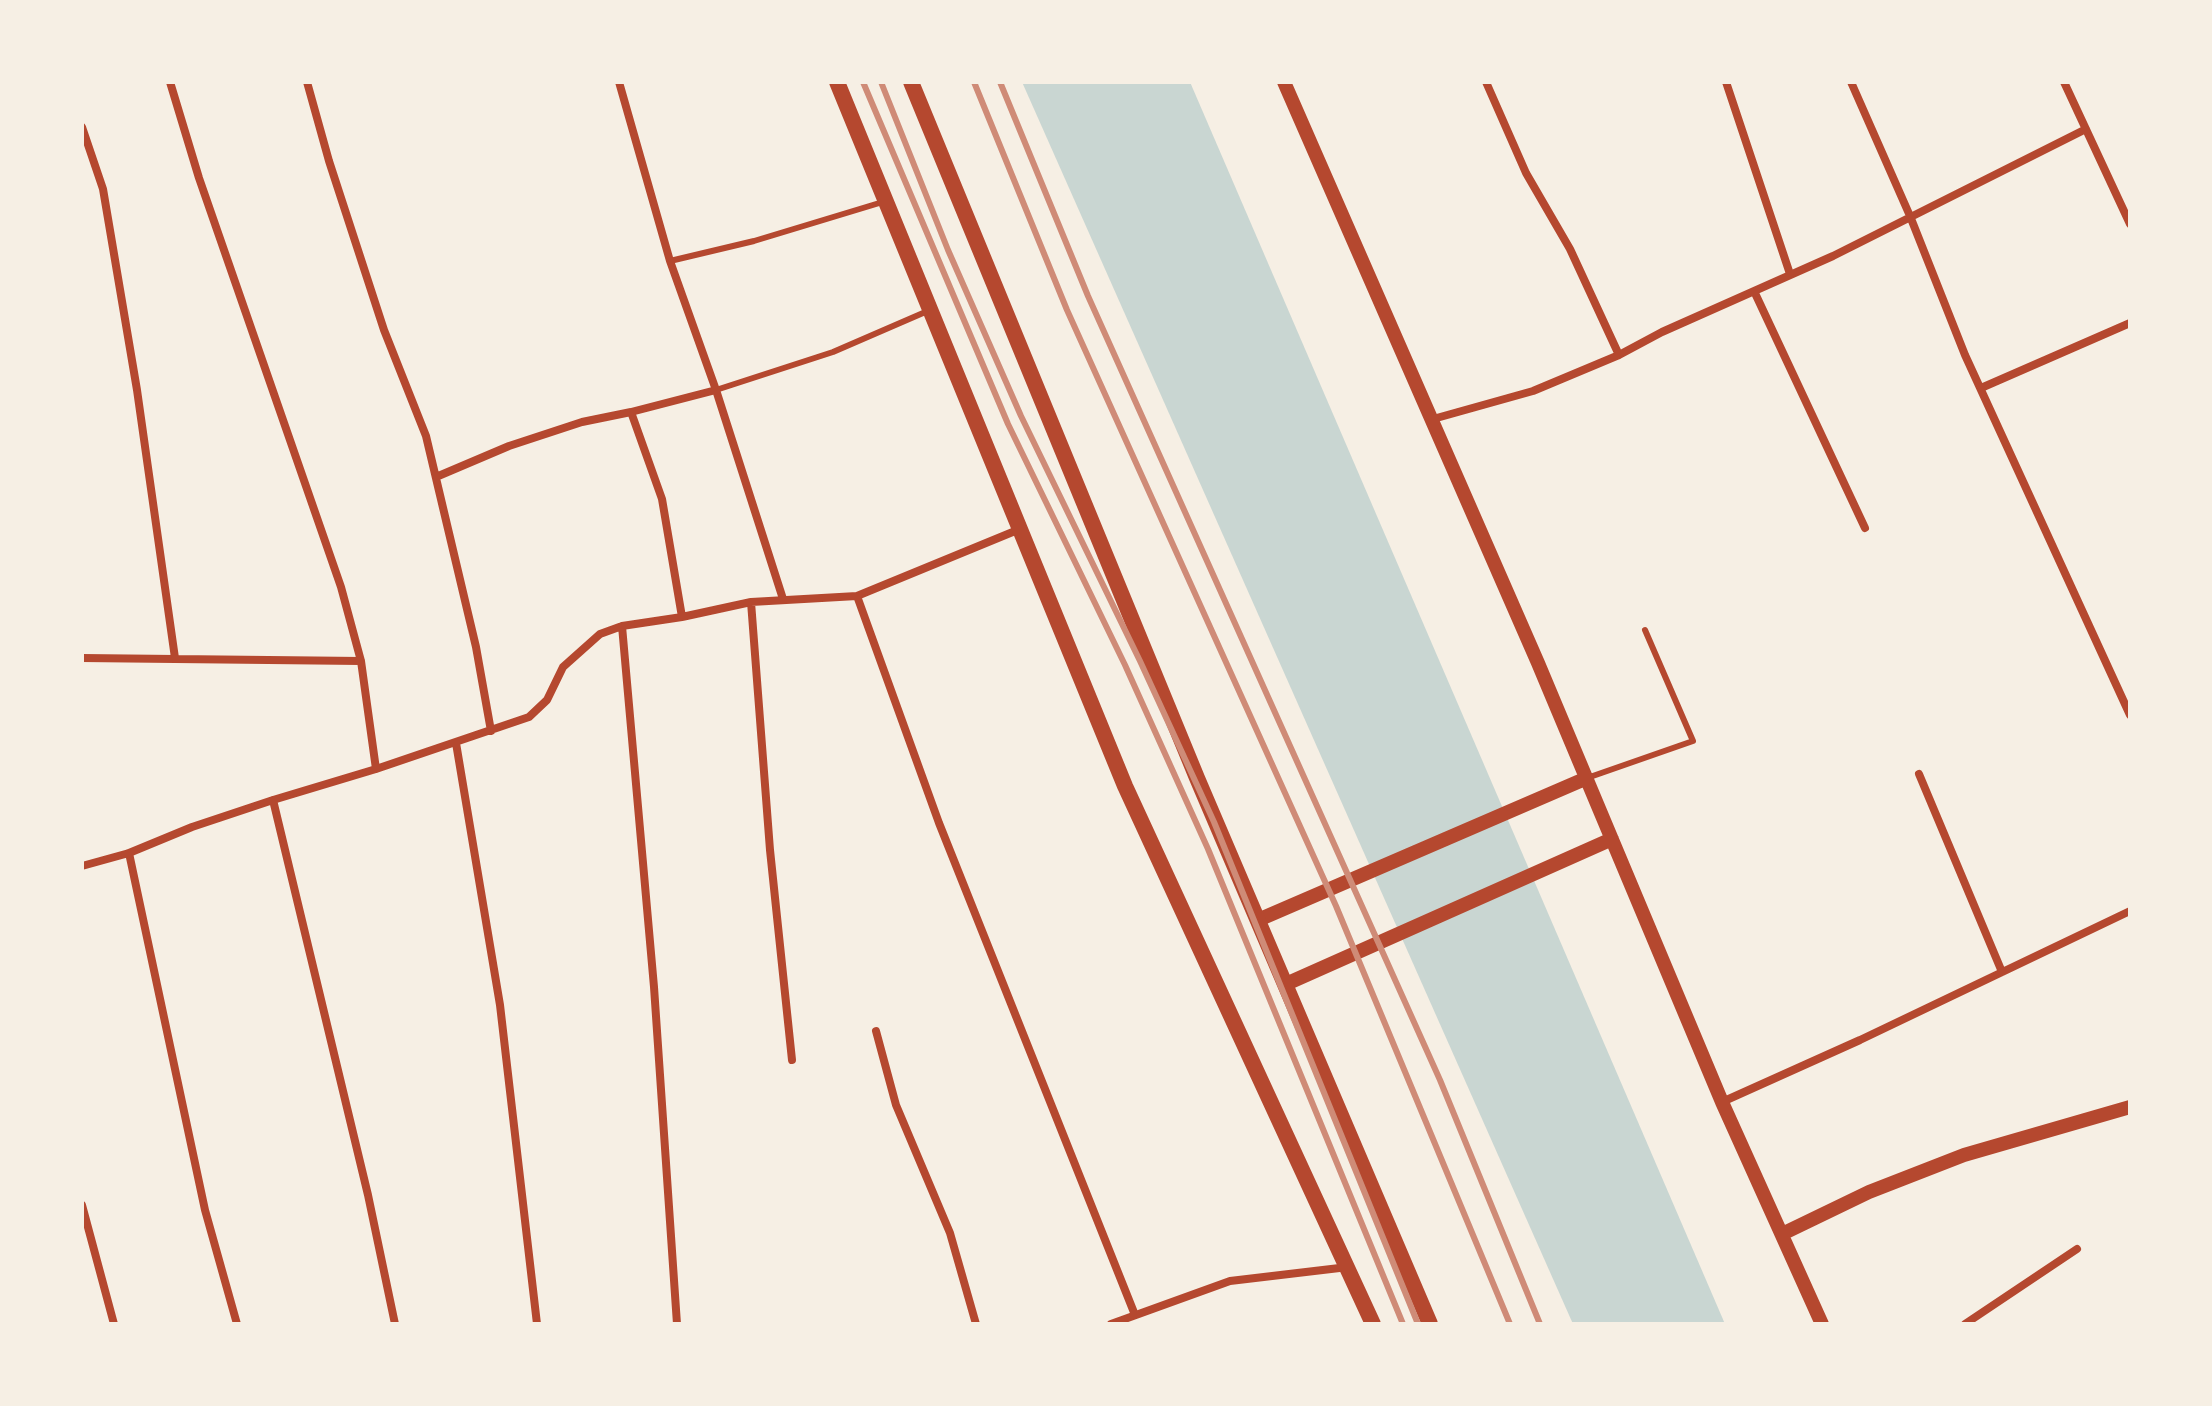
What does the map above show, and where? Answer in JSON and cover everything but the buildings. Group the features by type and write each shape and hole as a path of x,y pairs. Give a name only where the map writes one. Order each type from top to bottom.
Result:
{"main road":[{"path":"837,82 1125,786 1373,1324"},
{"path":"911,82 1258,920 1430,1324"}],"street":[{"path":"170,82 199,178 341,587 361,661 376,769"},
{"path":"307,82 375,302 426,436 476,647 491,731"},
{"path":"619,82 670,261 716,390 783,599"},
{"path":"1284,82 1433,419 1722,1102 1822,1324"},
{"path":"1486,82 1526,173 1570,249 1619,355"},
{"path":"1726,82 1790,274"},
{"path":"1851,82 1910,216 1965,355 2130,715"},
{"path":"2064,82 2130,224"},
{"path":"82,127 103,189 137,390 175,658"},
{"path":"1433,419 1533,391 1619,355 2032,159 2086,129"},
{"path":"1754,291 1865,528"},
{"path":"1981,388 2130,323"},
{"path":"436,477 538,436 582,422 716,390"},
{"path":"631,412 662,499 682,617"},
{"path":"82,866 129,853 192,827 529,717 547,700 563,667 583,646 600,634 622,626 751,602 857,596 1020,529"},
{"path":"857,596 939,823 1135,1315"},
{"path":"751,602 770,850 792,1060"},
{"path":"622,626 654,987 677,1324"},
{"path":"82,658 361,661"},
{"path":"456,743 500,1005 537,1324"},
{"path":"1919,774 2002,972"},
{"path":"1258,920 1587,778"},
{"path":"273,800 365,1180 395,1324"},
{"path":"1286,984 1612,839"},
{"path":"129,853 205,1210 237,1324"},
{"path":"1722,1102 2130,911"},
{"path":"876,1031 896,1105 950,1233 976,1324"},
{"path":"1782,1234 1869,1192 1964,1155 2130,1107"},
{"path":"82,1205 114,1324"},
{"path":"1965,1324 2077,1249"},
{"path":"1111,1324 1230,1281 1349,1267"}],"lane":[{"path":"670,261 754,241 886,201"},
{"path":"716,390 833,352 930,310"},
{"path":"1587,778 1693,741 1645,630"}],"shaded area":[{"path":"1022,82 1190,82 1725,1324 1573,1324"}],"railway":[{"path":"863,82 1008,424 1125,665 1208,849 1403,1324"},
{"path":"881,82 948,250 1021,416 1214,822 1418,1324"},
{"path":"974,82 1067,310 1336,906 1510,1324"},
{"path":"1000,82 1088,296 1440,1080 1540,1324"}]}
